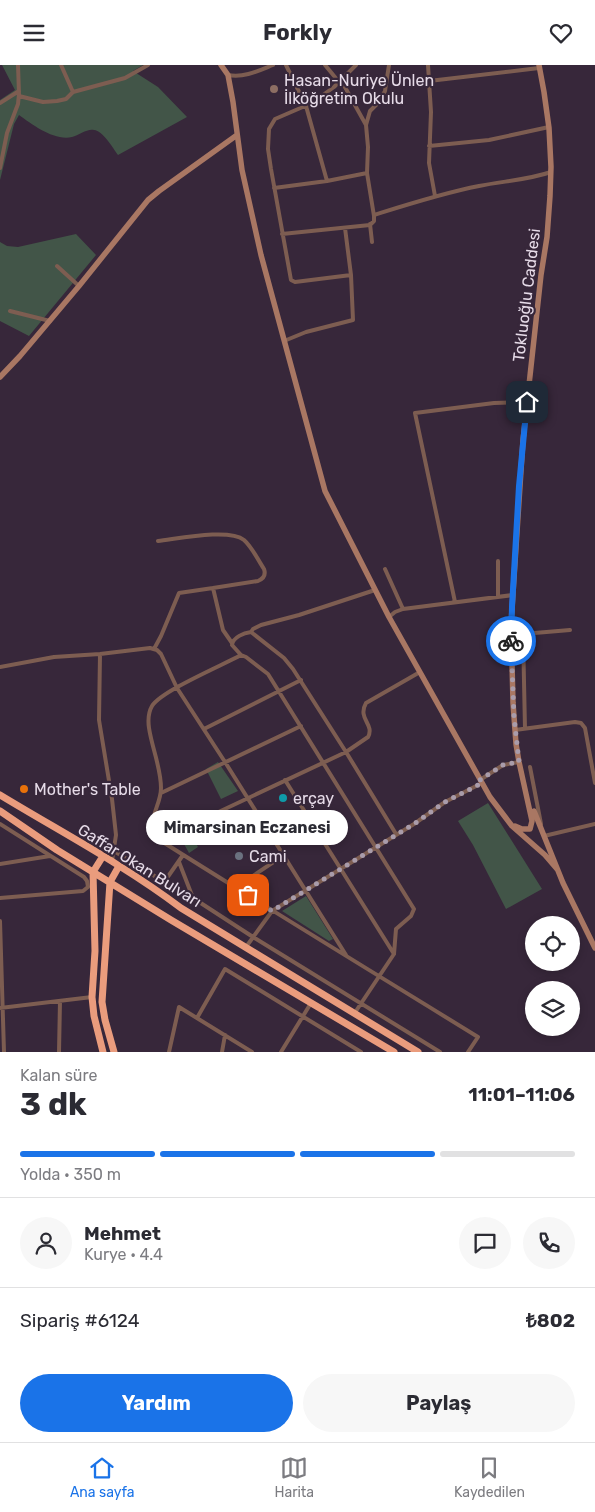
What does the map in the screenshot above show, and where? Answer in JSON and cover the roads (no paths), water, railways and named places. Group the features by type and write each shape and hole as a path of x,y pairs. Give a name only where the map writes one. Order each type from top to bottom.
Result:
{"highway":[{"name":"Gaffar Okan Bulvarı","path":"0,795 103,855 180,908 418,1052"},
{"name":"Gaffar Okan Bulvarı","path":"0,811 58,850 171,920 394,1052"},
{"path":"103,855 94,872 92,997 94,1016 103,1052"},
{"path":"114,1052 102,1003 110,882 119,866"}],"street":[{"path":"0,168 19,94 18,65"},
{"path":"61,65 73,92"},
{"path":"0,103 19,94 43,102 66,99 73,92 125,79 148,65"},
{"path":"221,65 228,75 234,102 242,170 249,207 325,491 389,617 490,797 512,826 545,855 557,869"},
{"path":"228,75 248,75 273,65"},
{"path":"286,65 306,106 327,181"},
{"path":"325,65 340,81 366,125"},
{"path":"351,275 295,282 290,278 268,149 270,126 275,119 312,103 340,81 356,65"},
{"path":"282,234 370,224 374,221 367,173 368,147 366,125 370,111 379,102 385,91 389,65"},
{"path":"428,65 431,120 430,172 435,196"},
{"path":"429,81 539,66"},
{"name":"Tokluoğlu Caddesi","path":"530,829 532,819 519,762 515,730 511,635 520,472 549,218 551,172 549,127 539,66"},
{"path":"429,146 489,140 549,127"},
{"path":"0,377 50,321 148,200 238,135"},
{"path":"374,215 435,196 551,172"},
{"path":"274,188 327,181 367,173"},
{"path":"370,224 372,242"},
{"path":"284,341 306,332 354,321 345,227"},
{"path":"58,266 79,286"},
{"path":"10,311 50,321"},
{"path":"455,602 415,413 494,403 527,402"},
{"path":"154,649 179,593 258,581 265,573 245,541 240,537 207,535 158,541"},
{"path":"498,561 498,597"},
{"path":"385,569 403,609"},
{"path":"213,588 223,630 241,655 268,674 324,761 414,909 396,929 394,954 354,1014"},
{"path":"232,643 234,639 251,632 261,625 299,615 375,590"},
{"path":"389,617 394,612 403,609 512,595"},
{"path":"511,635 570,630"},
{"path":"251,632 284,658 301,680 396,834"},
{"path":"523,634 525,729"},
{"path":"0,667 54,657 150,648 157,650 177,688 347,957"},
{"path":"100,654 99,720 116,835 112,861"},
{"path":"241,655 177,688 156,701 150,709 148,715 149,727 162,789 154,814 153,825 155,834 159,840 235,888 478,1037 468,1052"},
{"path":"159,840 346,752 369,736 370,729 363,715 366,703 420,672"},
{"path":"204,729 301,680"},
{"path":"515,730 576,722 582,723 585,728 595,783"},
{"path":"160,793 301,726"},
{"path":"246,947 272,911 414,824 503,765 519,762"},
{"path":"529,841 538,842 542,833 530,767"},
{"path":"285,780 394,954"},
{"name":"Tokluoğlu Caddesi","path":"528,798 556,862 557,869 595,948"},
{"path":"508,820 520,829 530,829 542,833 595,824"},
{"path":"0,825 84,877 88,884 86,890 83,891 0,898"},
{"path":"529,841 530,829"},
{"path":"114,851 161,880 167,878 183,855"},
{"path":"235,888 284,855"},
{"path":"0,864 50,856"},
{"path":"179,862 193,898 440,1052"},
{"path":"0,923 1,1008 4,1052"},
{"path":"197,1018 225,969 360,1052"},
{"path":"1,1008 92,997"},
{"path":"59,1052 60,1001"},
{"path":"281,1052 311,1003"},
{"path":"169,1052 179,1007 252,1052"},
{"path":"222,1052 224,1035"}],"place":[{"name":"Hasan-Nuriye Ünlen İlköğretim Okulu","path":"274,89"},
{"name":"Mother's Table","path":"24,789"},
{"name":"erçay","path":"283,798"},
{"name":"Cami","path":"239,856"},
{"name":"Mimarsinan Eczanesi","path":"248,895"}]}
